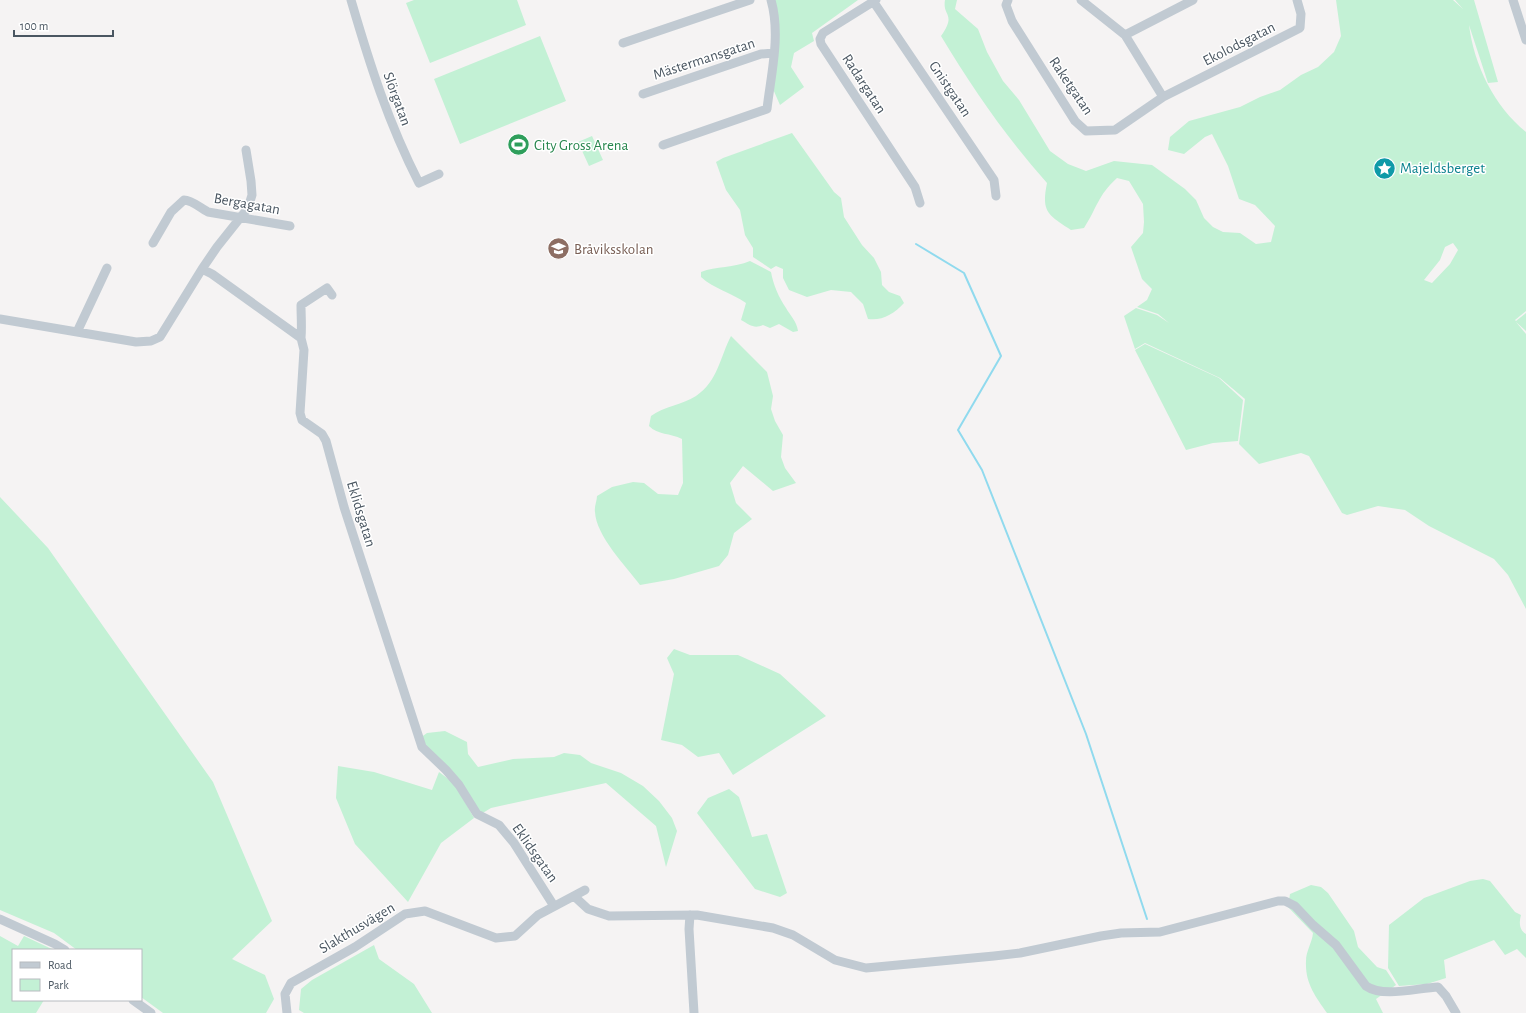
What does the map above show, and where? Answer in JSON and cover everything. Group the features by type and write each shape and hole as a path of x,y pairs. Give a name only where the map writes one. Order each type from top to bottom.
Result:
{"street":[{"name":"Slörgatan","path":"351,0 368,59 388,116 419,183 439,174"},
{"path":"623,43 750,0"},
{"name":"Mästermansgatan","path":"664,145 767,109 774,53 775,22 771,0"},
{"name":"Raketgatan","path":"1008,0 1006,5 1012,21 1075,121 1086,131 1115,130 1163,97"},
{"path":"1081,0 1125,35 1163,97"},
{"path":"1125,35 1193,0"},
{"name":"Ekolodsgatan","path":"1163,97 1300,28 1301,14 1297,0"},
{"path":"1513,0 1523,18 1526,40"},
{"name":"Gnistgatan","path":"874,1 994,180 996,196"},
{"name":"Radargatan","path":"874,1 823,34 820,39 821,44 915,187 920,203"},
{"name":"Mästermansgatan","path":"643,94 761,54 774,53"},
{"path":"0,319 136,342 151,341 160,337 217,246 248,208 252,195 246,150"},
{"name":"Bergagatan","path":"153,243 171,212 184,200 189,200 197,207 208,212 290,226"},
{"path":"77,332 107,268"},
{"path":"202,269 212,274 301,338"},
{"name":"Eklidsgatan","path":"332,295 327,288 301,305 301,315 303,319 301,338 304,350 300,413 302,420 322,434 326,441 344,507 422,747 450,775 477,814 499,825 514,843 554,906"},
{"name":"Slakthusvägen","path":"287,1013 285,994 291,983 355,947 405,914 425,911 496,938 515,936 538,915 575,897 585,890"},
{"path":"575,897 588,909 609,916 690,915 780,930 794,935 836,960 856,966 874,968 1000,955 1108,935 1167,931 1278,901 1285,901 1295,906 1313,925 1336,945 1366,986 1371,990 1385,992 1438,987 1446,996 1456,1013"},
{"path":"690,915 688,929 694,1013"},
{"path":"0,919 55,944 62,949"},
{"path":"134,1001 151,1013"}],"green space":[{"path":"414,0 517,0 526,25 430,63 406,3"},
{"path":"773,0 858,0 812,33 814,41 794,53 791,67 804,87 780,105 773,89"},
{"path":"945,0 957,0 955,9 978,29 987,52 1003,81 1019,100 1050,151 1068,164 1086,171 1114,161 1152,165 1185,189 1196,200 1204,218 1213,227 1223,232 1240,233 1256,244 1271,242 1275,226 1255,205 1239,199 1228,166 1212,134 1205,137 1184,154 1168,150 1170,137 1189,121 1240,107 1260,97 1280,90 1301,75 1318,67 1334,52 1341,36 1336,0 1453,0 1463,9 1455,0 1474,0 1498,82 1488,83 1469,25 1481,70 1487,84 1504,110 1526,132 1526,311 1515,320 1516,321 1526,313 1526,331 1516,322 1526,334 1526,609 1508,575 1494,559 1429,526 1405,510 1378,506 1347,515 1342,513 1309,456 1301,453 1259,464 1239,444 1245,399 1220,378 1145,343 1135,349 1124,316 1136,308 1157,315 1169,323 1158,314 1137,307 1147,300 1152,289 1142,279 1131,247 1143,233 1143,204 1129,181 1117,178 1102,196 1084,228 1071,230 1048,212 1045,200 1047,183 1032,166 991,112 965,75 941,36 946,29 949,19 945,10","holes":["1453,243 1458,250 1450,264 1432,283 1424,280 1440,260 1445,247"]},
{"path":"540,36 566,101 460,144 434,79"},
{"path":"792,133 834,192 841,198 844,217 862,245 874,258 881,272 882,285 889,292 900,296 904,303 888,316 878,319 868,319 863,304 851,292 831,290 807,297 789,290 783,278 783,269 776,266 771,269 753,257 753,248 745,235 740,210 726,190 716,162 723,158"},
{"path":"592,136 603,160 589,166 578,142"},
{"path":"750,261 771,272 773,281 783,304 795,322 798,331 793,332 779,324 770,328 763,325 752,326 741,320 746,303 712,285 701,277 701,272 707,270 738,265"},
{"path":"731,336 767,372 773,396 771,409 775,421 783,435 781,457 785,468 796,483 773,491 743,466 730,483 736,503 752,519 734,533 728,555 719,566 674,579 640,585 600,531 595,510 597,496 612,487 633,482 644,483 658,494 678,495 683,483 682,439 653,429 649,426 651,416 662,410 691,399 703,390 714,376"},
{"path":"1145,344 1219,378 1243,400 1238,441 1213,443 1186,450 1135,350"},
{"path":"0,497 48,548 213,782 272,921 232,959 265,975 274,999 266,1013 163,1013 142,998 142,949 76,949 54,933 0,910"},
{"path":"674,649 690,655 738,655 780,674 826,716 733,775 719,753 698,757 682,745 661,740 674,674 667,658"},
{"path":"445,731 467,742 468,754 478,767 513,759 554,757 564,753 580,755 591,763 621,773 643,786 659,801 672,818 677,831 666,867 656,826 606,783 491,808 481,814 420,738 427,733"},
{"path":"338,766 374,772 432,790 439,772 455,784 474,818 441,843 408,902 355,844 336,798"},
{"path":"729,789 739,797 752,837 767,834 787,893 780,897 755,889 697,813 708,798"},
{"path":"1483,879 1490,881 1515,912 1521,915 1520,926 1526,934 1526,958 1517,949 1505,955 1494,940 1444,960 1446,978 1427,984 1399,986 1388,968 1389,925 1424,898 1470,881"},
{"path":"1311,885 1321,887 1328,893 1354,931 1358,947 1377,967 1386,970 1396,985 1376,999 1383,1013 1327,1013 1315,995 1309,983 1306,969 1306,957 1313,933 1288,907 1290,894"},
{"path":"0,936 18,946 24,936 52,949 12,949 12,1001 43,1001 36,1013 0,1013"},
{"path":"374,945 379,959 414,984 432,1013 304,1013 299,1010 301,989 312,980"}],"waterway":[{"path":"916,244 964,273 1001,356 958,430 982,470 1086,734 1147,919"}],"place":[{"name":"City Gross Arena","path":"518,145"},
{"name":"Majeldsberget","path":"1384,168"},
{"name":"Bråviksskolan","path":"558,249"}]}
